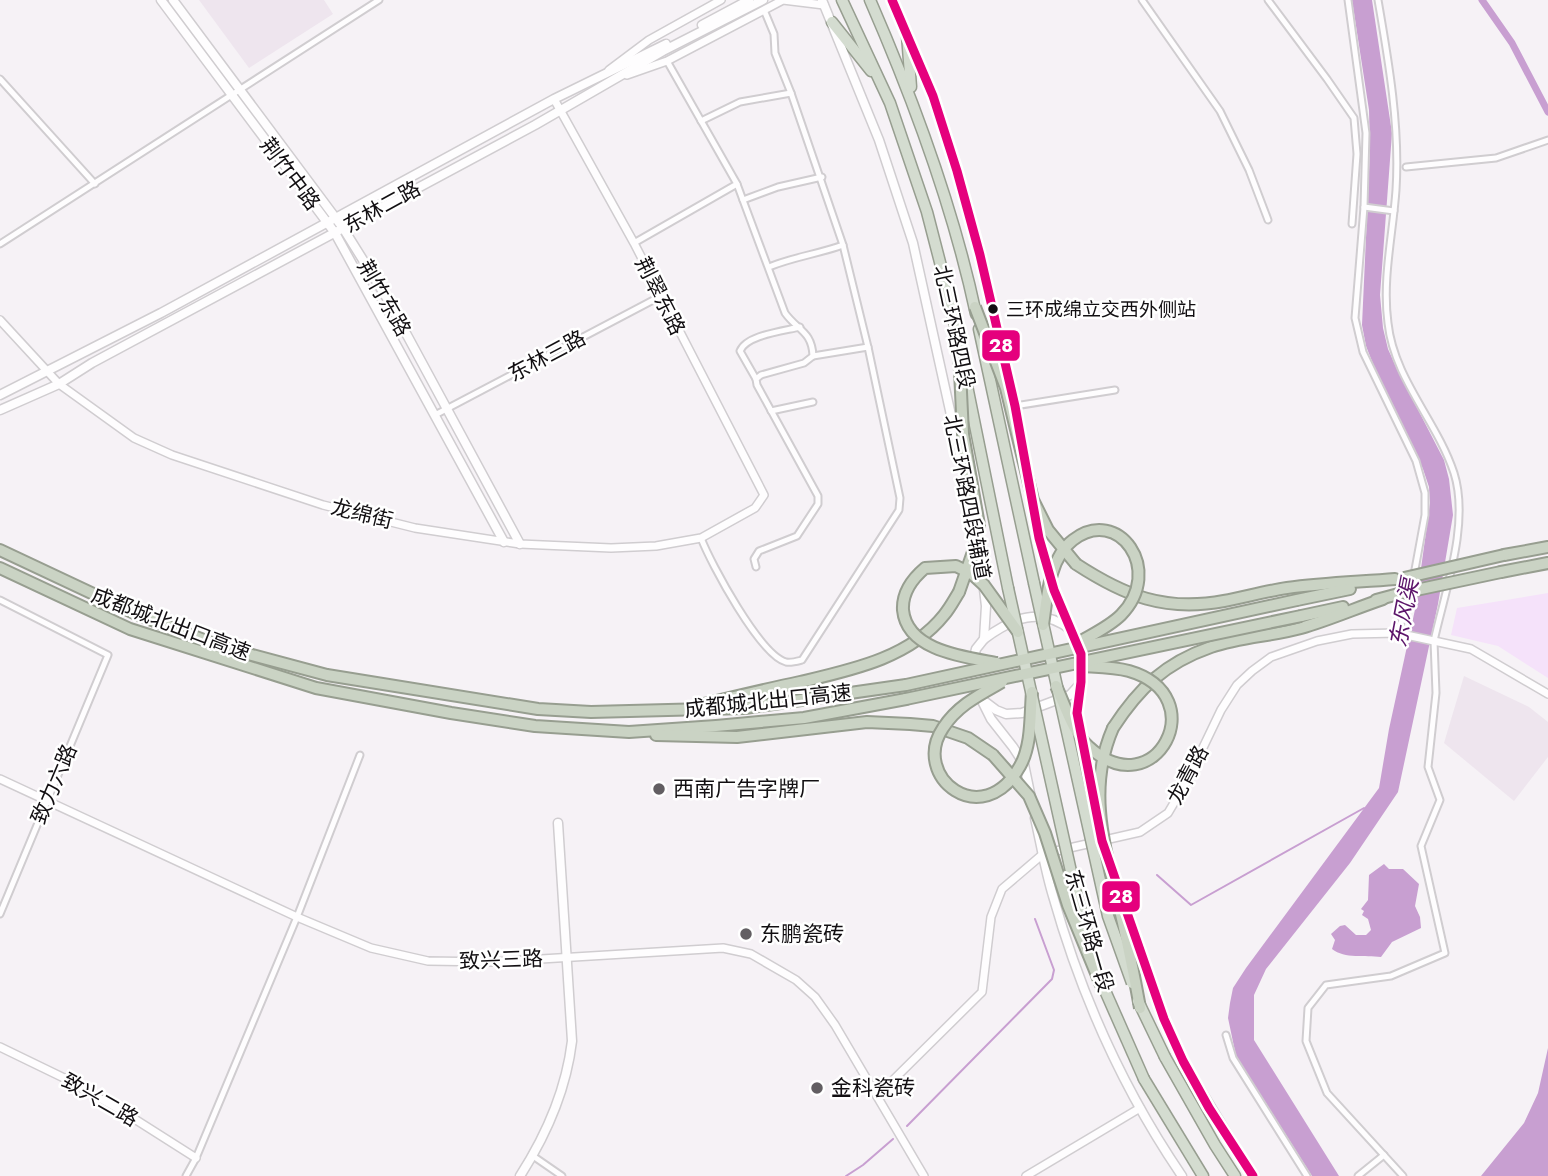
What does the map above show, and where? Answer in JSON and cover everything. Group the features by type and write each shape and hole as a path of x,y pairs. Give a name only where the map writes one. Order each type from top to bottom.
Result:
{"highway":[{"name":"北三环路四段","path":"842,0 890,103 927,212 949,297 1026,667"},
{"name":"北三环路四段","path":"870,0 897,61 922,132 971,289 1051,663"},
{"path":"832,22 882,86"},
{"path":"907,35 910,80 922,132"},
{"path":"975,307 1006,388 1032,499 1048,530 1076,564 1107,585 1124,593 1190,606 1286,588 1400,579"},
{"path":"675,711 844,672 876,662 903,648 944,615 963,585 979,525 963,433 959,350"},
{"path":"1043,625 1048,586 1059,559 1072,541 1087,533 1103,531 1121,536 1138,560 1138,586 1121,615 1064,650"},
{"name":"成都城北出口高速","path":"0,550 136,614 222,647 327,675 538,709 592,712 745,708 906,685 1548,547"},
{"name":"成都城北出口高速","path":"0,568 130,629 316,688 535,726 629,732 804,718 906,699 1548,563"},
{"path":"1003,664 962,656 925,642 912,630 904,617 903,602 908,586 925,568 956,566 984,585 1018,632"},
{"path":"1140,1007 1106,856 1099,810 1099,773 1104,749 1114,728 1149,681 1175,663 1212,647 1302,628 1383,599"},
{"name":"东三环路一段","path":"1051,663 1108,916 1140,1007 1215,1145 1237,1176"},
{"path":"1056,686 1086,745 1100,756 1131,765 1145,763 1167,744 1173,715 1158,688 1130,672 1067,665"},
{"name":"东三环路一段","path":"1026,667 1074,885 1101,985 1144,1079 1203,1176"},
{"path":"1010,677 960,708 941,730 935,760 940,776 948,786 959,793 974,797 1000,791 1006,785 1021,764 1028,741 1032,692"},
{"path":"629,732 674,737 737,737 867,722 933,726 968,738 993,755 1029,796 1045,833 1068,905 1101,985"}],"main road":[{"name":"荆竹中路","path":"161,0 236,92 334,233 504,542"},
{"name":"荆竹东路","path":"173,0 236,92 343,228 388,300 520,544"},
{"name":"东林二路","path":"0,410 59,384 92,363 560,110 749,0"},
{"name":"东林二路","path":"0,395 47,373 604,73 763,0"},
{"path":"891,0 933,96 957,171 980,255 1015,406 1039,538 1054,590 1081,654 1077,713 1102,841 1164,1019 1209,1108 1253,1176"},
{"name":"北三环路四段辅道","path":"823,3 879,140 912,243 978,540 986,606 984,639 976,649 973,662 981,699"},
{"path":"984,639 1004,625 1033,616 1054,618 1073,632"},
{"path":"981,699 1006,715 1022,713 1070,695 1081,682"},
{"path":"981,699 991,719 1024,764 1043,855 1067,941 1089,1000 1140,1108 1182,1176"},
{"path":"520,1176 558,1106 568,1072 572,1041 558,823"}],"street":[{"path":"0,244 379,0"},
{"path":"604,73 649,40 721,0"},
{"path":"613,80 667,61 783,0 823,3"},
{"path":"1142,0 1220,111 1249,170 1268,220"},
{"path":"1268,0 1354,118 1357,155 1352,224"},
{"path":"1348,0 1366,133 1364,207 1356,302 1358,332 1363,352 1416,461 1425,493 1425,515 1409,603 1397,633"},
{"path":"1378,0 1395,114 1397,151 1387,293 1388,323 1393,350 1448,458 1459,497 1459,524 1434,641 1436,693 1428,767 1440,800 1421,846 1445,953 1391,976 1326,985 1308,1008 1306,1041 1327,1093 1403,1176"},
{"path":"701,538 708,555 752,629 770,652 787,663 802,660 899,510 900,498 843,245 822,177 775,53 774,34 764,10"},
{"path":"667,61 737,184 785,313 791,322 807,333 813,356"},
{"path":"0,79 95,184"},
{"path":"701,121 740,102 792,93"},
{"name":"荆翠东路","path":"554,99 634,243 659,297 764,495"},
{"path":"1406,167 1496,158 1548,140"},
{"path":"743,200 778,187 822,177"},
{"path":"634,243 737,184"},
{"path":"1364,207 1394,211"},
{"path":"769,267 794,257 816,254 843,245"},
{"name":"东林三路","path":"435,415 659,297"},
{"name":"龙绵街","path":"0,320 59,384 134,438 172,455 323,505 415,528 520,544 611,548 656,546 701,538 755,508 764,495"},
{"path":"756,567 754,559 758,551 797,536 818,504 818,496 740,351 750,340 800,327"},
{"path":"756,379 761,375 804,363 813,356 868,347"},
{"path":"1015,406 1115,390"},
{"path":"771,411 813,402"},
{"name":"致力六路","path":"0,600 108,655 0,914"},
{"name":"龙青路","path":"877,1096 982,992 991,917 1002,889 1043,855 1140,832 1168,813 1187,781 1221,710 1237,685 1271,657 1317,641 1352,634 1397,633 1471,649 1548,694"},
{"path":"186,1176 197,1158 297,918 360,755"},
{"name":"致兴三路","path":"0,779 297,918 371,948 428,961 492,962 723,948 751,954 796,980 815,997 835,1025 924,1176"},
{"path":"1226,1035 1233,1058 1307,1176"},
{"name":"致兴二路","path":"0,1047 110,1104 197,1158"},
{"path":"1026,1176 1140,1108"},
{"path":"1358,1176 1384,1155"},
{"path":"533,1156 562,1176"}],"shaded area":[{"path":"199,0 324,0 333,14 249,68"},
{"path":"1352,0 1372,0 1392,133 1380,295 1383,328 1397,369 1444,460 1453,515 1438,604 1398,792 1350,863 1266,969 1254,995 1254,1040 1339,1176 1312,1176 1236,1056 1228,1018 1230,1003 1233,988 1246,968 1379,788 1416,605 1430,503 1429,487 1423,469 1375,369 1366,346 1362,325 1370,150 1369,110"},
{"path":"1548,593 1548,678 1498,646 1451,635 1457,608"},
{"path":"1464,676 1529,707 1548,722 1548,757 1514,801 1444,743"},
{"path":"1384,864 1389,869 1403,869 1419,884 1415,906 1421,928 1392,942 1381,957 1337,952 1332,949 1335,940 1331,934 1340,926 1345,925 1356,935 1366,935 1371,930 1361,909 1368,900 1369,875"},
{"path":"1548,1048 1548,1176 1481,1176 1524,1123 1538,1093"}],"waterway":[{"path":"1482,0 1512,43 1548,112"},
{"path":"1157,875 1191,905 1364,808"},
{"path":"907,1126 1052,979 1054,970 1035,919"},
{"path":"846,1176 893,1139"}],"transit line":[{"name":"28","path":"892,0 933,96 957,171 980,255 1015,406 1039,538 1054,590 1081,654 1077,713 1102,841 1164,1019 1209,1108 1253,1176"}],"place":[{"name":"三环成绵立交西外侧站","path":"993,309"},
{"name":"西南广告字牌厂","path":"659,789"},
{"name":"东鹏瓷砖","path":"746,934"},
{"name":"金科瓷砖","path":"817,1088"}],"water label":[{"name":"东风渠","path":"1404,613"}]}
